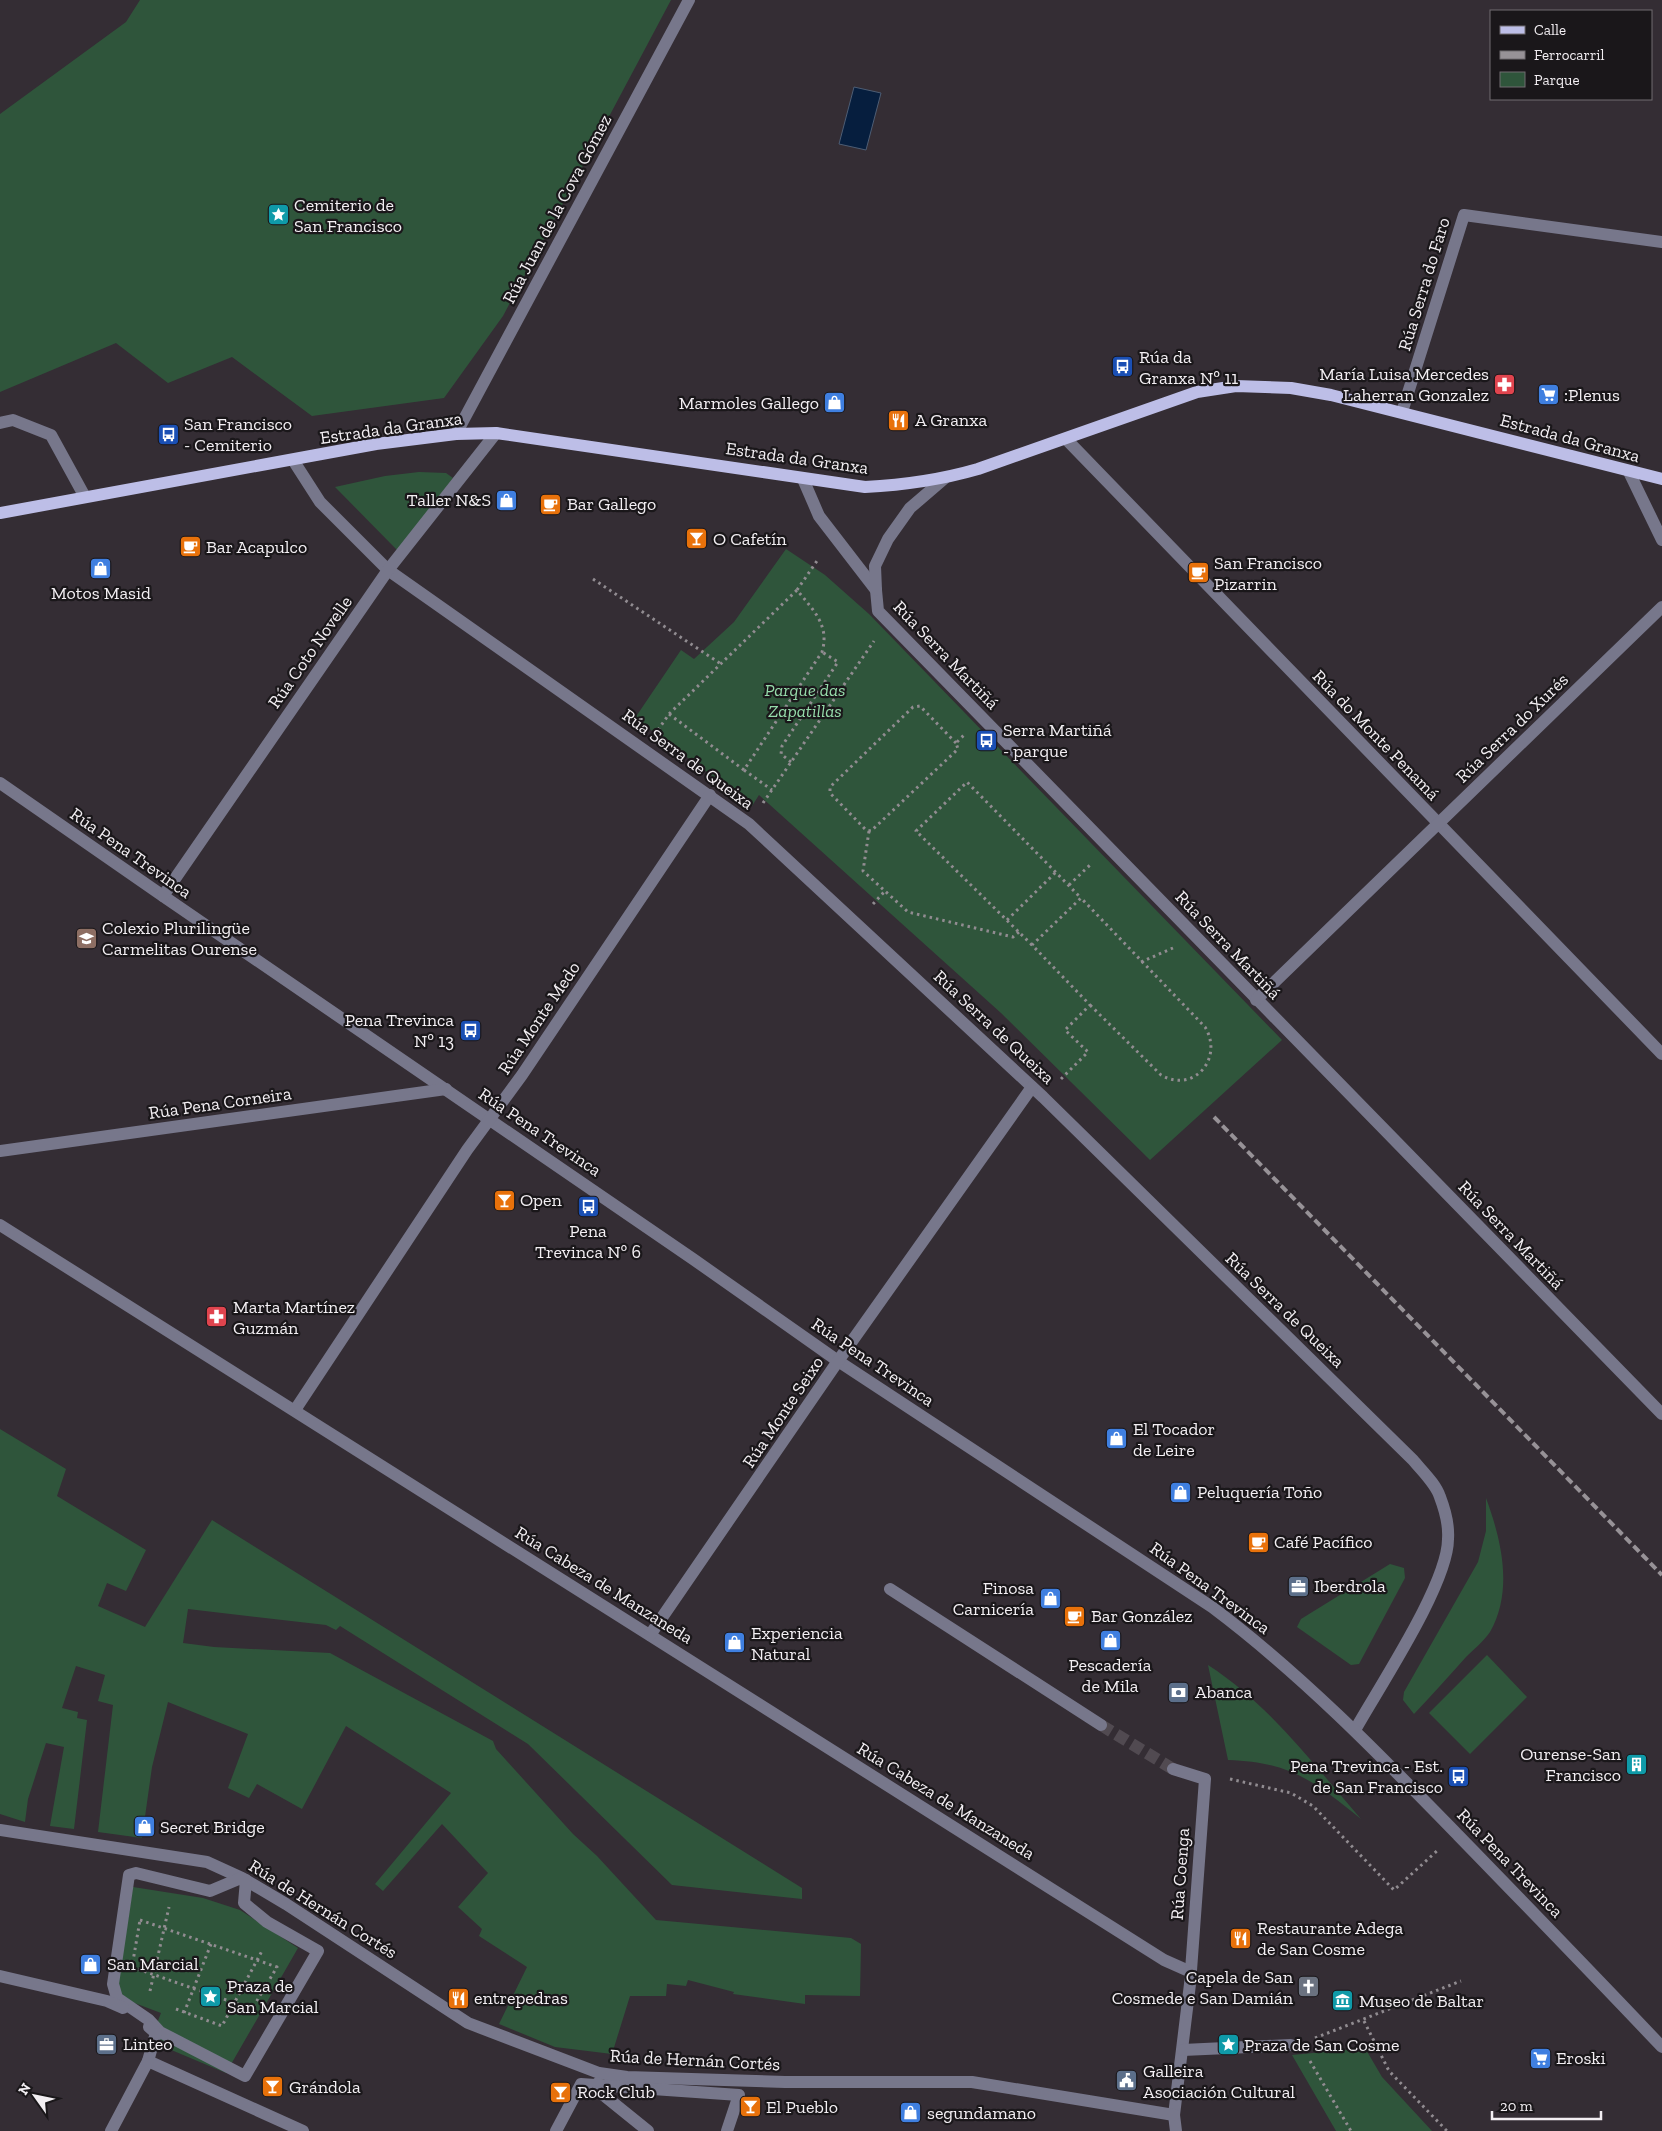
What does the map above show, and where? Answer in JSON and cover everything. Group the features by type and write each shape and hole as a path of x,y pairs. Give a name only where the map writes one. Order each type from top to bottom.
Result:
{"main road":[{"name":"Estrada da Granxa","path":"0,513 376,444 456,434 496,433 865,487 899,486 945,478 1066,439 1197,392 1236,386 1291,388 1402,412 1628,472 1662,479"}],"street":[{"name":"Rúa Juan de la Cova Gómez","path":"456,434 690,0"},
{"name":"Rúa Serra do Faro","path":"1402,412 1464,215 1662,242"},
{"path":"0,423 13,420 50,435 85,497"},
{"name":"Rúa Coto Novelle","path":"162,896 388,570 496,433"},
{"name":"Rúa do Monte Penamá","path":"1066,439 1662,1054"},
{"name":"Rúa Serra de Queixa","path":"293,460 320,502 388,570 749,824 1043,1097 1414,1460 1440,1496 1448,1540 1444,1561 1428,1601 1355,1730"},
{"path":"1628,472 1662,540"},
{"name":"Rúa Serra Martiñá","path":"804,478 819,516 876,590 878,611 887,621 1662,1414"},
{"path":"876,590 875,566 888,539 910,508 945,478"},
{"name":"Rúa Serra do Xurés","path":"1256,1000 1662,607"},
{"name":"Rúa Pena Trevinca","path":"0,782 162,896 446,1089 838,1361 1212,1606 1253,1637 1355,1730 1662,2047"},
{"name":"Rúa Monte Medo","path":"295,1410 467,1150 522,1075 710,795"},
{"name":"Rúa Monte Seixo","path":"650,1635 838,1361 1032,1087"},
{"name":"Rúa Pena Corneira","path":"0,1151 446,1089"},
{"name":"Rúa Cabeza de Manzaneda","path":"0,1225 1164,1960 1191,1972"},
{"path":"890,1589 1101,1725"},
{"path":"1173,1769 1205,1779"},
{"name":"Rúa Coenga","path":"1191,1972 1205,1779"},
{"name":"Rúa de Hernán Cortés","path":"0,1830 174,1855 207,1862 243,1879 326,1929 468,2023 599,2073 627,2076 767,2081 972,2082 1174,2115"},
{"path":"136,1873 210,1891 243,1879 244,1903 267,1922 318,1951 245,2076 172,2039 117,1998 113,1984 129,1875 136,1873"},
{"path":"1176,2131 1174,2115 1191,1972"},
{"path":"0,1976 107,2001 133,2014 156,2033 148,2061 111,2131"},
{"path":"1183,2050 1295,2044"},
{"path":"148,2061 302,2131"},
{"path":"599,2073 597,2087 601,2093 648,2131"},
{"path":"556,2131 580,2084 597,2087 739,2095 727,2131"}],"path":[{"path":"772,790 668,714 797,590 834,536"},
{"path":"593,579 721,664"},
{"path":"744,770 822,652 825,641 823,624 797,590"},
{"path":"749,824 887,621"},
{"path":"791,762 781,754 782,746 838,662 822,652"},
{"path":"920,706 958,745 958,749 872,831 869,831 830,793 830,787 913,707 920,706"},
{"path":"956,743 970,730"},
{"path":"967,782 1205,1027 1210,1036 1211,1055 1199,1072 1190,1079 1179,1082 1161,1075 1019,932 916,831 967,782"},
{"path":"869,831 863,871 908,912 1013,937 1019,932"},
{"path":"1069,885 1095,860 1080,844 1092,832"},
{"path":"1007,920 1056,872"},
{"path":"1032,946 1081,898"},
{"path":"1142,962 1196,938"},
{"path":"1043,1097 1088,1052 1065,1030 1090,1005"},
{"path":"1205,1779 1225,1778 1291,1793 1313,1806 1394,1890 1457,1834"},
{"path":"148,1999 170,1904"},
{"path":"132,1967 252,2009 277,1967 140,1920"},
{"path":"172,2039 185,2012 211,1944"},
{"path":"166,2006 222,2026 264,1946"},
{"path":"1351,2131 1295,2044 1364,2021 1461,1981"},
{"path":"1364,2021 1389,2071 1446,2131"}],"green space":[{"name":"Cemiterio de San Francisco","path":"140,0 671,0 503,316 444,398 312,416 232,357 168,383 116,343 0,392 0,114 126,22"},
{"path":"419,472 446,473 453,478 398,551 335,487 385,476"},
{"name":"Parque das Zapatillas","path":"786,549 825,575 869,614 1282,1040 1150,1160 1001,1013 759,795 752,806 635,718 681,650 694,659 734,622"},
{"path":"0,1429 66,1469 57,1496 146,1550 126,1591 107,1583 98,1606 145,1627 212,1520 802,1888 802,1899 672,1885 528,1744 340,1626 336,1630 326,1625 188,1609 183,1643 214,1647 330,1653 493,1741 496,1749 573,1834 597,1856 656,1920 851,1938 861,1944 860,1996 805,1995 805,2004 733,1994 734,1992 688,1980 686,1986 667,1984 666,1996 630,1996 612,2054 555,2047 499,2024 527,1967 479,1936 482,1929 458,1907 488,1873 442,1824 383,1891 375,1884 451,1793 346,1726 302,1809 257,1784 249,1798 228,1788 248,1734 168,1702 152,1767 142,1838 98,1832 113,1705 98,1701 105,1675 76,1666 62,1708 78,1712 77,1718 87,1720 74,1829 50,1826 64,1747 46,1743 28,1799 25,1822 0,1814"},
{"path":"1486,1498 1496,1530 1503,1565 1502,1599 1497,1616 1485,1639 1414,1714 1403,1700 1404,1692 1478,1562 1486,1531"},
{"path":"1390,1564 1404,1568 1405,1578 1359,1664 1351,1665 1297,1627 1301,1619"},
{"path":"1487,1655 1527,1697 1470,1754 1429,1713"},
{"path":"1208,1665 1251,1698 1290,1736 1361,1819 1315,1784 1300,1776 1268,1765 1228,1760"},
{"name":"Praza de San Marcial","path":"133,1887 203,1898 240,1910 298,1948 226,2073 150,2041 161,2013 116,1996"},
{"path":"1365,2048 1382,2077 1432,2131 1336,2131 1292,2055"}],"water":[{"path":"854,87 881,93 866,150 839,144"}],"tunnel":[{"path":"1101,1725 1173,1769"}],"railway":[{"path":"1214,1117 1662,1575"}],"place":[{"name":"Cemiterio de San Francisco","path":"278,215"},
{"name":"Rúa da Granxa Nº 11","path":"1123,367"},
{"name":"María Luisa Mercedes Laherran Gonzalez","path":"1505,384"},
{"name":":Plenus","path":"1548,395"},
{"name":"Marmoles Gallego","path":"835,403"},
{"name":"A Granxa","path":"899,420"},
{"name":"San Francisco - Cemiterio","path":"168,434"},
{"name":"Taller N&S","path":"507,500"},
{"name":"Bar Gallego","path":"551,504"},
{"name":"O Cafetín","path":"697,539"},
{"name":"Bar Acapulco","path":"190,547"},
{"name":"Motos Masid","path":"101,568"},
{"name":"San Francisco Pizarrin","path":"1198,573"},
{"name":"Serra Martiñá - parque","path":"987,740"},
{"name":"Colexio Plurilingüe Carmelitas Ourense","path":"86,938"},
{"name":"Pena Trevinca Nº 13","path":"470,1030"},
{"name":"Open","path":"504,1200"},
{"name":"Pena Trevinca Nº 6","path":"588,1206"},
{"name":"Marta Martínez Guzmán","path":"217,1317"},
{"name":"El Tocador de Leire","path":"1117,1439"},
{"name":"Peluquería Toño","path":"1181,1492"},
{"name":"Café Pacífico","path":"1258,1542"},
{"name":"Iberdrola","path":"1298,1586"},
{"name":"Finosa Carnicería","path":"1050,1598"},
{"name":"Bar González","path":"1075,1616"},
{"name":"Pescadería de Mila","path":"1110,1640"},
{"name":"Experiencia Natural","path":"735,1643"},
{"name":"Abanca","path":"1179,1692"},
{"name":"Ourense-San Francisco","path":"1637,1764"},
{"name":"Pena Trevinca - Est. de San Francisco","path":"1459,1776"},
{"name":"Secret Bridge","path":"144,1827"},
{"name":"Restaurante Adega de San Cosme","path":"1241,1938"},
{"name":"San Marcial","path":"91,1964"},
{"name":"Capela de San Cosmede e San Damián","path":"1309,1987"},
{"name":"Praza de San Marcial","path":"211,1996"},
{"name":"entrepedras","path":"458,1998"},
{"name":"Museo de Baltar","path":"1343,2001"},
{"name":"Linteo","path":"107,2044"},
{"name":"Praza de San Cosme","path":"1228,2045"},
{"name":"Eroski","path":"1540,2058"},
{"name":"Galleira Asociación Cultural","path":"1127,2081"},
{"name":"Grándola","path":"273,2087"},
{"name":"Rock Club","path":"561,2092"},
{"name":"El Pueblo","path":"750,2107"},
{"name":"segundamano","path":"911,2113"}]}
